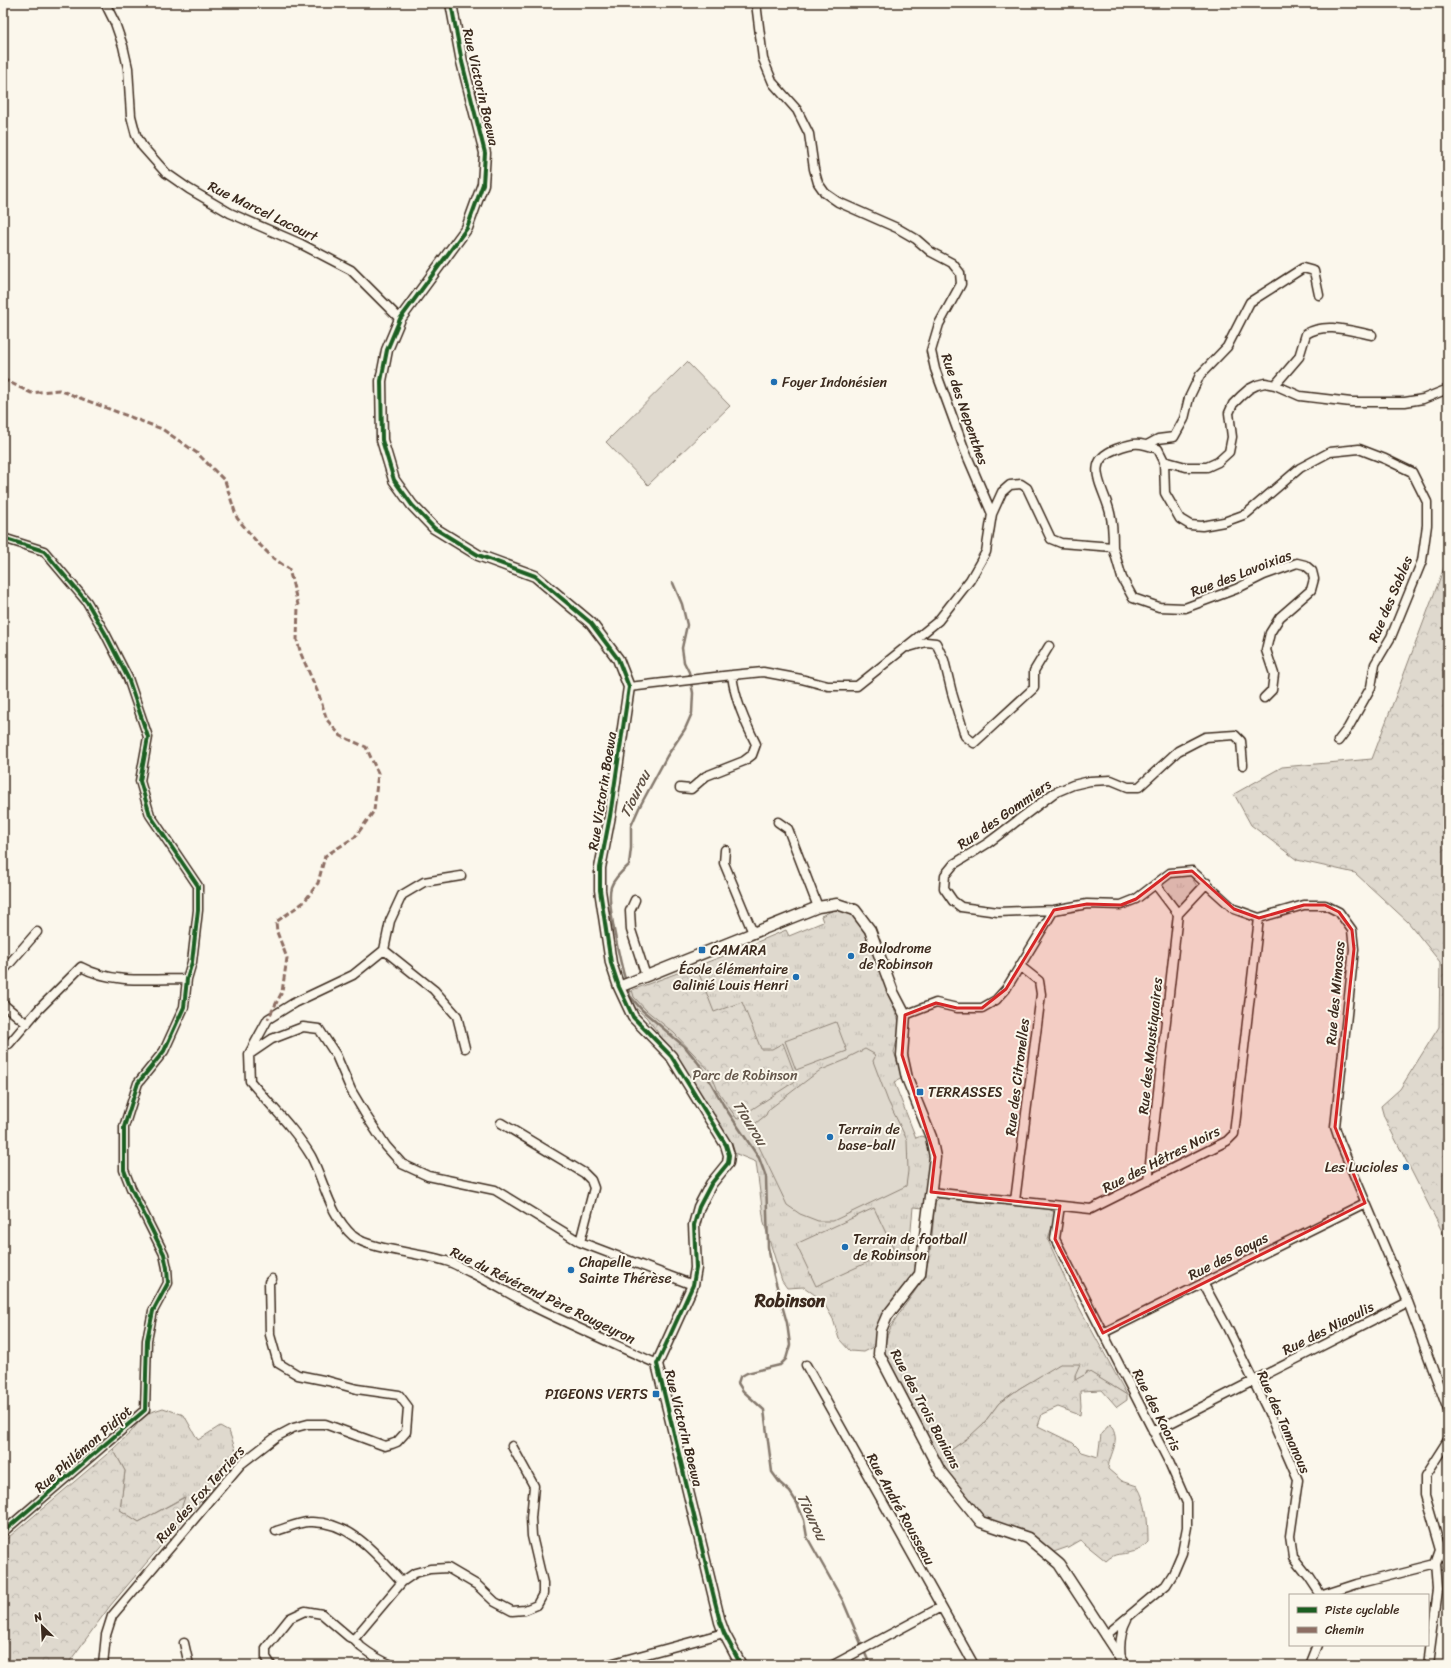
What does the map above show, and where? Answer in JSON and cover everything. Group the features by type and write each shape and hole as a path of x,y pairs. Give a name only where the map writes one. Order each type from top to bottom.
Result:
{"street":[{"name":"Rue Marcel Lacourt","path":"105,3 115,23 123,46 128,68 131,116 136,135 142,146 166,173 189,189 230,213 301,244 351,270 400,319"},
{"name":"Rue Victorin Boewa","path":"452,3 462,62 485,153 483,184 466,228 400,319 387,350 381,381 382,440 394,480 412,505 434,528 478,555 535,576 590,623 618,659 629,687 610,816 600,868 600,896 611,963 625,985 633,1017 671,1056 726,1145 728,1155 728,1163 711,1184 698,1207 694,1225 696,1268 693,1285 657,1364 706,1568 724,1633 741,1665"},
{"name":"Rue des Nepenthes","path":"756,3 763,59 773,83 797,110 809,134 814,169 818,183 825,193 838,202 897,228 931,252 952,264 960,273 961,284 939,324 932,352 935,369 965,452 992,514"},
{"path":"1147,445 1158,439 1174,437 1184,419 1189,398 1200,375 1227,347 1250,302 1303,268 1314,271 1319,294"},
{"path":"1275,385 1299,357 1306,334 1311,331 1324,328 1372,335"},
{"path":"629,687 732,674 764,672 828,686 857,686 938,621 970,580 986,552 992,514 1002,492 1010,486 1021,484 1027,488 1051,539 1061,543 1113,547 1110,512 1101,490 1097,472 1099,461 1108,452 1134,443 1158,448 1164,461 1186,467 1207,467 1218,462 1229,452 1232,437 1229,413 1233,404 1249,389 1265,383 1275,385 1300,396 1351,402 1405,402 1423,399 1448,388"},
{"name":"Rue des Sables","path":"1164,461 1165,493 1180,519 1190,525 1202,526 1224,522 1246,514 1300,468 1330,452 1359,449 1412,472 1427,502 1427,525 1422,561 1391,637 1375,664 1370,687 1348,728 1338,741"},
{"name":"Rue Philémon Pidjot","path":"3,538 44,551 88,602 128,678 148,737 140,781 150,815 198,886 198,910 194,947 192,962 187,979 184,1008 164,1051 138,1083 124,1127 124,1170 131,1188 164,1254 167,1268 168,1283 153,1311 147,1340 145,1410 3,1532"},
{"name":"Rue des Lavoixias","path":"1113,547 1122,578 1133,598 1159,607 1185,608 1223,594 1264,575 1297,564 1305,565 1312,571 1314,579 1311,590 1280,617 1270,633 1266,650 1274,674 1272,690 1264,698"},
{"path":"902,650 926,642 936,644 944,660 965,736 974,743 1034,688 1034,671 1049,646"},
{"path":"680,788 691,788 706,776 744,761 752,755 756,744 740,709 734,690 732,674"},
{"name":"Rue des Gommiers","path":"1054,910 998,912 961,907 952,901 944,888 945,875 954,864 988,843 1054,793 1073,785 1090,781 1111,780 1128,787 1139,787 1178,751 1205,737 1235,734 1241,741 1243,765"},
{"path":"778,822 788,829 818,907"},
{"path":"724,850 724,863 753,933"},
{"path":"625,985 818,907 837,904 855,910 870,930 893,992 905,1015 936,1003 957,1008 982,1008 996,1000 1006,989 1054,910 1087,904 1121,905 1136,899 1170,873 1177,871 1192,871 1234,909 1259,918"},
{"path":"249,1054 268,1019 294,1003 353,975 384,950 390,921 402,895 424,882 461,876"},
{"path":"1156,885 1178,914 1207,883"},
{"path":"635,900 630,911 630,929 646,976"},
{"name":"Rue des Mimosas","path":"1259,918 1304,904 1325,905 1339,912 1352,930 1354,949 1335,1127 1365,1203 1408,1302 1448,1410"},
{"name":"Rue des Moustiquaires","path":"1148,1181 1178,914"},
{"name":"Rue des Hêtres Noirs","path":"931,1192 1091,1209 1226,1141 1234,1134 1259,918"},
{"path":"3,971 37,932"},
{"path":"384,950 434,990 457,1016 465,1048"},
{"name":"Rue des Citronelles","path":"1015,1201 1041,994 1039,981 1020,966"},
{"path":"9,1044 39,1008 81,967 93,973 127,979 187,979"},
{"path":"3,1004 27,1024"},
{"name":"Rue des Trois Banians","path":"905,1015 902,1055 908,1078 931,1137 934,1157 920,1274 888,1316 881,1330 879,1354 940,1471 981,1522 1028,1538 1059,1564 1123,1662"},
{"path":"249,1054 272,1039 303,1027 319,1029 336,1055 351,1090 367,1117 386,1146 402,1164 428,1176 495,1190 580,1242 693,1285"},
{"name":"Rue du Révérend Père Rougeyron","path":"249,1054 250,1081 291,1129 311,1156 331,1206 353,1236 360,1240 388,1248 451,1263 480,1276 534,1306 657,1364"},
{"path":"500,1123 584,1173 591,1180 594,1188 580,1242"},
{"name":"Rue des Goyas","path":"1103,1333 1365,1203"},
{"name":"Rue des Kaoris","path":"1060,1206 1055,1239 1153,1432 1187,1503 1187,1527 1182,1553 1173,1574 1166,1585 1105,1636"},
{"name":"Rue des Fox Terriers","path":"103,1665 106,1635 112,1616 241,1464 263,1446 293,1428 308,1424 325,1424 385,1446 397,1442 406,1432 408,1407 399,1395 357,1389 298,1375 278,1363 270,1335 269,1282 272,1279"},
{"name":"Rue des Tamanous","path":"1203,1283 1227,1327 1268,1411 1298,1480 1290,1536 1293,1557 1321,1594"},
{"name":"Rue des Niaoulis","path":"1153,1432 1408,1302"},
{"name":"Rue André Rousseau","path":"806,1365 974,1665"},
{"path":"1428,1665 1438,1590 1436,1564 1441,1550 1426,1495 1425,1476 1448,1440"},
{"path":"354,1639 402,1582 415,1573 430,1569 448,1568 477,1585 495,1602 512,1611 526,1610 537,1605 543,1594 543,1583 532,1536 531,1518 534,1486 512,1446"},
{"path":"276,1531 308,1522 330,1523 352,1533 376,1554 402,1582"},
{"path":"1325,1594 1357,1584 1436,1564"},
{"path":"833,1665 858,1653 941,1607"},
{"path":"271,1665 266,1657 266,1648 290,1618 305,1611 322,1614 349,1637 354,1639 361,1647 383,1662 392,1665"},
{"name":"Rue des Kaoris","path":"1123,1662 1120,1647 1122,1629 1129,1616"},
{"path":"606,1665 622,1663 724,1633"},
{"path":"184,1643 190,1665"},
{"path":"1309,1665 1317,1646"}],"highlighted area":[{"path":"1192,871 1234,909 1259,918 1304,905 1325,905 1339,912 1352,930 1354,949 1335,1127 1365,1203 1103,1333 1055,1239 1060,1206 931,1192 935,1157 902,1055 905,1015 936,1003 957,1008 982,1008 1006,989 1054,910 1087,904 1121,905 1136,899 1170,873"}],"green space":[{"path":"687,362 730,406 648,485 606,442"},
{"path":"1448,557 1448,1243 1384,1117 1381,1106 1400,1089 1439,1027 1440,962 1408,922 1355,873 1297,860 1251,825 1234,794 1282,767 1372,759"},
{"path":"1176,874 1190,875 1197,886 1191,896 1183,904 1176,906 1163,887 1166,880"},
{"path":"834,910 847,912 860,921 899,1021 899,1033 894,1052 903,1078 894,1082 916,1138 921,1136 926,1138 930,1151 924,1208 913,1207 909,1253 919,1254 914,1275 877,1336 873,1347 863,1352 850,1351 839,1339 833,1319 822,1300 804,1287 787,1288 782,1281 764,1223 756,1162 734,1153 682,1064 646,1017 633,1006 626,993 726,955 786,930 789,936 823,922 821,916"},
{"name":"Parc de Robinson","path":"696,966 714,1012 742,1002 761,1049 772,1049 783,1043 797,1080 737,1119 718,1091 710,1071 674,1033 646,1010 634,997 632,990"},
{"path":"836,1022 847,1051 796,1070 785,1041"},
{"name":"Terrain de base-ball","path":"865,1049 874,1054 875,1057 873,1061 888,1101 907,1140 908,1171 906,1186 833,1221 818,1221 800,1214 787,1205 753,1134 756,1123 766,1115 768,1110 819,1071 848,1059 849,1057"},
{"path":"939,1198 1049,1209 1056,1213 1048,1240 1073,1296 1127,1395 1087,1371 1086,1374 1075,1381 1075,1375 1038,1378 1020,1388 999,1403 984,1423 971,1436 951,1450 942,1448 929,1431 924,1433 895,1379 885,1350 889,1331 923,1277 929,1259 935,1202"},
{"name":"Terrain de football de Robinson","path":"874,1208 894,1250 816,1286 796,1244"},
{"path":"1060,1364 1080,1364 1075,1375 1075,1380 1086,1374 1088,1371 1127,1395 1127,1400 1117,1407 1102,1390 1080,1391 1080,1415 1058,1407 1042,1414 1038,1426 1073,1443 1082,1452 1098,1457 1101,1434 1110,1424 1115,1436 1115,1441 1108,1469 1122,1481 1137,1486 1145,1506 1148,1542 1137,1551 1116,1555 1106,1561 1080,1540 1068,1547 1051,1553 981,1517 947,1472 924,1433 929,1431 942,1448 951,1450 969,1437 984,1423 999,1403 1020,1388"},
{"path":"163,1408 184,1415 198,1440 220,1426 229,1431 236,1451 237,1462 174,1530 184,1497 139,1522 120,1510 125,1471 113,1449 131,1432 145,1414"},
{"path":"113,1449 125,1471 120,1510 139,1522 185,1497 174,1530 110,1606 67,1665 3,1665 3,1542"}],"waterway":[{"name":"Tiourou","path":"626,982 612,919 610,894 611,887 616,878 629,865 631,826 639,808 667,756 685,729 692,713 693,693 689,672 684,662 682,648 687,625 682,604 673,583"},
{"name":"Tiourou","path":"628,987 630,996 642,1010 686,1048 703,1069 724,1106 759,1158 766,1177 768,1247 774,1276 787,1323 790,1345 786,1359 780,1365 747,1373 740,1377 738,1383 743,1391 764,1410 772,1472 780,1483 790,1492 797,1503 804,1520 807,1537 843,1601 870,1665"}],"marked path":[{"path":"3,379 31,393 59,390 162,429 197,453 225,481 237,518 256,541 273,558 289,569 298,605 297,640 301,654 319,695 327,720 341,736 366,747 378,773 374,811 355,837 325,856 318,883 304,902 276,922 277,932 287,958 282,992 268,1019"}],"cycle path":[{"path":"451,3 462,62 485,153 483,184 467,228 400,319 387,350 381,381 382,440 394,480 412,505 434,528 478,555 535,576 591,623 618,659 629,687 610,816 600,868 600,890 611,963 619,987 633,1017 671,1056 726,1145 729,1155 728,1163 711,1184 699,1207 694,1225 696,1268 693,1285 657,1364 720,1622 724,1633 741,1665"},
{"path":"3,538 44,551 87,602 105,633 128,678 148,737 140,781 150,815 198,886 198,910 192,962 187,979 184,1007 164,1051 138,1083 124,1127 124,1170 131,1188 164,1254 167,1268 168,1283 153,1311 147,1340 145,1410 3,1532"}],"place":[{"name":"Foyer Indonésien","path":"774,382"},
{"name":"CAMARA","path":"702,950"},
{"name":"Boulodrome de Robinson","path":"851,956"},
{"name":"École élémentaire Galinié Louis Henri","path":"796,977"},
{"name":"TERRASSES","path":"920,1092"},
{"name":"Terrain de base-ball","path":"830,1137"},
{"name":"Les Lucioles","path":"1406,1167"},
{"name":"Terrain de football de Robinson","path":"845,1247"},
{"name":"Chapelle Sainte Thérèse","path":"571,1270"},
{"name":"PIGEONS VERTS","path":"656,1394"}],"district":[{"name":"Robinson","path":"790,1301"}]}
